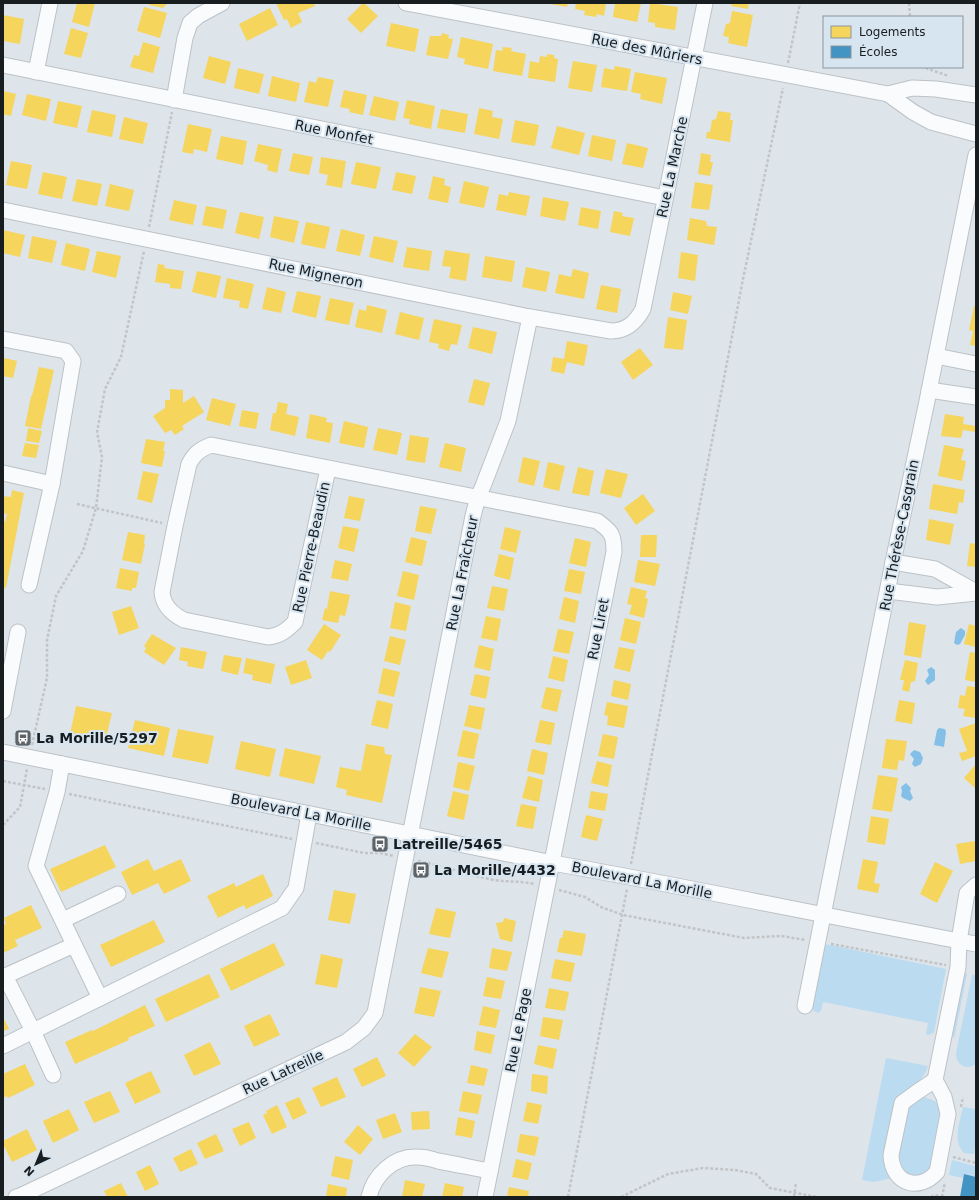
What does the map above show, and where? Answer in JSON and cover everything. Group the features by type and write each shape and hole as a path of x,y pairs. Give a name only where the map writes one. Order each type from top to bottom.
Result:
{"street":[{"path":"36,72 50,3"},
{"path":"174,100 185,38 190,23 198,16 222,3"},
{"name":"Rue des Mûriers","path":"406,3 888,94 912,88 936,89 976,96"},
{"name":"Rue La Marche","path":"629,326 638,318 643,309 705,3"},
{"name":"Rue Monfet","path":"3,65 665,198"},
{"name":"Rue des Mûriers","path":"888,94 913,112 931,122 976,134"},
{"name":"Rue Thérèse-Casgrain","path":"805,1006 976,155"},
{"name":"Rue Migneron","path":"3,210 530,317 612,331 619,331 629,326"},
{"name":"Rue La Fraîcheur","path":"411,833 478,497 508,421 530,317"},
{"path":"3,339 66,351 73,360 52,484 29,585"},
{"path":"936,356 976,364"},
{"path":"929,390 976,397"},
{"name":"Rue Pierre-Beaudin","path":"328,469 295,622 287,630 276,636 268,637 184,620 173,615 163,600 162,592 175,526 189,464 194,455 211,445 478,497"},
{"path":"3,473 52,484"},
{"name":"Rue Liret","path":"478,497 597,521 608,529 614,539 614,552 553,862"},
{"path":"893,562 935,569 976,592"},
{"path":"888,591 937,597 976,592"},
{"path":"3,711 18,632"},
{"name":"Boulevard La Morille","path":"3,752 824,916 976,944"},
{"path":"62,764 36,866 100,998"},
{"path":"3,1046 282,908 296,888 309,814"},
{"name":"Rue Latreille","path":"16,1197 346,1042 364,1028 375,1013 380,997 411,833"},
{"name":"Rue Le Page","path":"485,1197 553,862"},
{"path":"935,1080 902,1103 891,1155 891,1164 894,1172 907,1182 915,1184 924,1182 937,1172 948,1114 944,1097 935,1080 958,967 959,941 964,910 968,894 976,885"},
{"path":"63,920 118,894"},
{"path":"54,1075 33,1031 4,977 74,945"},
{"path":"369,1197 371,1188 378,1176 389,1166 404,1158 418,1157 490,1171"}],"path":[{"path":"568,1197 744,279 800,3"},
{"path":"909,3 910,16"},
{"path":"927,68 950,76"},
{"path":"3,825 20,807 29,758 47,678 47,640 56,596 83,551 96,508 102,458 98,432 105,389 121,357 174,100"},
{"path":"76,504 175,526"},
{"path":"3,781 364,853 380,852 494,880 524,882 585,897 601,907 623,915 744,938 781,936 817,941 958,967"},
{"path":"951,1156 976,1163"},
{"path":"621,1197 668,1174 703,1168 735,1170 756,1174 770,1188 817,1197"},
{"path":"794,1197 796,1182"},
{"path":"931,1197 935,1195 942,1197"}],"shaded area":[{"path":"825,944 946,969 934,1032 929,1035 926,1034 928,1023 823,1002 821,1011 818,1013 814,1011 812,1006"},
{"path":"961,973 967,974 954,1039 952,1032"},
{"path":"972,975 976,975 976,1064 965,1067 958,1061 956,1053"},
{"path":"886,1058 928,1066 921,1079 910,1089 892,1178 874,1182 862,1180"},
{"path":"924,1097 935,1101 941,1110 932,1170 922,1178 904,1174 897,1158 907,1109 919,1098"},
{"path":"963,1107 976,1109 976,1140 974,1154 964,1153 958,1143 958,1131"},
{"path":"952,1160 975,1166 976,1177 964,1174 963,1178 949,1175"}],"water":[{"path":"961,628 965,631 965,635 960,644 957,645 954,643 956,632"},
{"path":"931,667 935,670 935,680 928,685 925,681 929,675 927,670"},
{"path":"939,728 945,729 946,732 944,747 934,745 937,730"},
{"path":"914,750 920,752 923,758 921,764 915,767 912,764 914,759 910,754"},
{"path":"906,783 911,788 910,791 913,798 910,801 901,796 901,787"}],"building: Logements":[{"path":"77,3 95,3 89,27 72,22"},
{"path":"149,3 168,3 163,8 149,5"},
{"path":"276,3 314,3 315,6 298,13 302,22 291,28 287,19 284,20"},
{"path":"363,3 378,16 361,33 347,19"},
{"path":"545,3 568,3 567,7"},
{"path":"576,3 606,3 604,16 597,14 596,17 584,15 585,11 575,9"},
{"path":"615,3 641,3 637,22 613,17"},
{"path":"650,3 678,7 675,30 655,27 655,23 648,22"},
{"path":"732,3 749,3 748,9 731,6"},
{"path":"144,7 167,13 160,38 137,31"},
{"path":"270,8 278,25 247,41 239,24"},
{"path":"732,11 753,15 747,47 728,43 729,37 723,36 726,24 730,23"},
{"path":"3,15 24,19 20,44 3,41"},
{"path":"391,23 419,29 415,52 386,46"},
{"path":"71,28 88,33 81,58 64,54"},
{"path":"442,33 449,35 448,38 453,39 448,59 426,55 430,36 441,36"},
{"path":"461,37 493,44 488,69 464,64 465,59 457,57"},
{"path":"143,42 160,47 153,73 130,67 134,55 139,56"},
{"path":"503,47 512,48 511,51 526,54 522,76 493,71 496,50 502,51"},
{"path":"547,54 554,55 554,58 558,59 555,82 528,78 530,61 539,63 540,56 547,57"},
{"path":"209,56 231,62 225,84 203,78"},
{"path":"573,61 597,65 592,92 568,88"},
{"path":"615,66 631,69 627,91 601,87 604,68 614,70"},
{"path":"238,68 264,74 259,94 234,88"},
{"path":"635,72 667,78 662,104 640,99 641,94 631,92"},
{"path":"272,76 300,83 296,102 268,96"},
{"path":"318,77 334,80 328,107 304,102 309,81 316,83"},
{"path":"344,90 367,95 363,115 349,112 350,109 340,107"},
{"path":"3,91 16,94 11,116 3,114"},
{"path":"27,94 51,99 46,121 22,115"},
{"path":"374,96 399,102 395,121 369,115"},
{"path":"407,100 435,106 431,129 409,124 410,119 403,118"},
{"path":"58,101 82,106 77,128 53,123"},
{"path":"479,108 493,111 492,117 503,119 499,139 474,134"},
{"path":"441,109 468,114 465,133 437,128"},
{"path":"92,110 116,115 112,137 87,132"},
{"path":"718,111 731,113 730,120 733,120 730,142 706,138 707,132 710,132 712,120 716,119"},
{"path":"124,117 148,123 143,144 119,139"},
{"path":"515,120 539,125 535,146 511,142"},
{"path":"188,124 212,129 207,152 194,149 193,154 182,152"},
{"path":"557,126 585,133 579,155 551,148"},
{"path":"592,135 616,140 612,161 588,156"},
{"path":"221,136 247,141 243,165 216,159"},
{"path":"627,143 648,148 643,168 622,164"},
{"path":"258,144 282,149 277,173 267,170 268,165 254,161"},
{"path":"293,153 313,157 309,175 289,171"},
{"path":"701,153 711,155 710,162 713,162 710,176 698,174"},
{"path":"321,157 346,161 342,188 326,185 328,175 319,173"},
{"path":"11,161 32,165 27,189 6,185"},
{"path":"356,162 381,167 376,189 351,184"},
{"path":"43,172 67,177 62,199 38,194"},
{"path":"396,172 416,176 412,194 392,190"},
{"path":"433,176 445,179 444,185 451,187 448,203 428,199"},
{"path":"77,179 102,184 97,206 72,201"},
{"path":"464,181 489,187 484,208 459,203"},
{"path":"695,182 713,185 709,210 691,208"},
{"path":"110,184 134,190 129,211 105,206"},
{"path":"509,192 530,196 526,216 496,210 499,194 508,196"},
{"path":"543,197 569,202 565,221 540,216"},
{"path":"174,200 197,205 193,225 169,220"},
{"path":"206,206 227,210 223,229 202,225"},
{"path":"581,207 601,211 598,229 578,225"},
{"path":"614,211 623,213 622,216 634,218 630,236 610,232"},
{"path":"240,212 264,217 259,239 235,233"},
{"path":"274,216 299,221 294,243 270,237"},
{"path":"690,218 706,221 707,226 717,227 714,245 687,240"},
{"path":"306,222 330,227 325,249 301,244"},
{"path":"341,229 365,235 360,256 336,251"},
{"path":"3,230 25,235 20,257 3,253"},
{"path":"32,236 57,241 52,263 28,258"},
{"path":"374,236 398,241 393,263 369,257"},
{"path":"66,243 90,249 85,271 61,265"},
{"path":"407,247 432,251 429,271 403,267"},
{"path":"445,250 470,254 466,281 449,278 451,267 442,266"},
{"path":"97,251 121,256 116,278 92,272"},
{"path":"681,252 698,255 695,281 678,278"},
{"path":"485,256 515,261 512,282 482,277"},
{"path":"158,264 165,265 164,268 184,271 181,289 170,288 170,284 155,282"},
{"path":"526,267 550,272 546,292 522,287"},
{"path":"573,269 589,273 584,299 555,293 559,274 571,277"},
{"path":"197,271 221,276 216,298 192,292"},
{"path":"227,278 254,284 248,309 239,307 240,301 223,298"},
{"path":"601,285 621,289 617,313 596,309"},
{"path":"267,287 286,292 281,313 262,309"},
{"path":"297,291 321,296 316,318 292,312"},
{"path":"673,292 692,296 688,314 670,310"},
{"path":"330,298 354,303 349,325 325,320"},
{"path":"367,305 387,310 382,333 355,327 359,309 366,311"},
{"path":"974,306 976,306 976,346 970,345 973,331 969,330"},
{"path":"400,312 424,318 419,340 395,334"},
{"path":"668,317 687,320 683,350 664,348"},
{"path":"434,319 462,325 457,345 451,344 449,351 438,348 439,344 429,342"},
{"path":"473,327 497,332 492,354 468,348"},
{"path":"567,341 588,345 584,366 567,362 564,374 551,371 553,357 564,359"},
{"path":"640,348 653,365 633,380 621,362"},
{"path":"4,358 17,361 13,378 3,376"},
{"path":"39,367 54,370 41,429 25,426"},
{"path":"474,379 490,383 484,406 468,402"},
{"path":"170,389 183,390 183,403 194,396 204,412 182,426 184,429 175,435 171,430 165,433 153,416 165,408 165,400 170,400"},
{"path":"212,398 236,404 230,426 206,420"},
{"path":"278,402 288,404 286,414 299,417 295,436 270,430 273,413 276,413"},
{"path":"242,410 259,413 256,429 239,426"},
{"path":"310,414 327,418 326,422 333,423 330,443 306,438"},
{"path":"945,414 964,417 963,424 976,426 976,432 963,430 961,438 941,436"},
{"path":"344,421 368,427 364,448 339,443"},
{"path":"28,428 42,431 39,443 26,441"},
{"path":"378,428 402,433 397,455 373,450"},
{"path":"410,435 429,438 425,463 406,460"},
{"path":"146,439 165,442 162,467 141,463"},
{"path":"25,443 39,445 36,458 22,456"},
{"path":"445,443 466,448 461,472 439,467"},
{"path":"944,445 964,449 961,460 966,461 962,481 938,476"},
{"path":"523,457 540,461 534,486 518,482"},
{"path":"548,462 565,466 559,491 543,487"},
{"path":"578,467 594,471 589,496 572,493"},
{"path":"606,469 628,474 621,498 600,493"},
{"path":"143,471 159,474 152,503 137,499"},
{"path":"933,484 965,490 963,503 959,502 957,514 929,509"},
{"path":"12,490 24,493 6,588 3,587 3,521 5,522 7,514 3,513 3,496 11,497"},
{"path":"643,494 655,511 636,525 624,508"},
{"path":"349,496 365,499 360,521 344,518"},
{"path":"420,506 437,509 431,534 415,531"},
{"path":"929,519 954,524 950,545 926,540"},
{"path":"343,526 359,529 354,552 338,548"},
{"path":"505,527 521,531 516,553 500,549"},
{"path":"128,532 145,535 145,544 141,564 122,560"},
{"path":"641,535 657,535 656,557 640,557"},
{"path":"411,537 427,541 422,566 405,562"},
{"path":"575,538 591,542 586,567 569,563"},
{"path":"970,543 976,544 976,567 967,566"},
{"path":"499,554 514,558 510,580 494,576"},
{"path":"335,560 352,564 348,581 331,578"},
{"path":"638,560 660,564 655,586 634,582"},
{"path":"120,568 139,572 136,588 132,588 132,591 116,588"},
{"path":"569,569 585,572 581,594 564,591"},
{"path":"403,571 419,575 414,600 397,596"},
{"path":"492,586 508,589 504,611 487,608"},
{"path":"631,587 647,591 645,598 648,599 644,618 629,614 632,605 627,604"},
{"path":"330,591 350,595 345,616 340,615 338,623 322,620 325,608 327,609"},
{"path":"564,597 579,601 575,623 559,619"},
{"path":"395,602 411,606 406,631 390,628"},
{"path":"131,606 139,628 119,635 112,612"},
{"path":"486,616 501,619 497,641 481,638"},
{"path":"625,618 641,622 636,644 620,640"},
{"path":"909,622 926,625 921,658 904,655"},
{"path":"324,624 341,635 330,652 328,651 322,660 307,650"},
{"path":"969,624 976,626 976,647 964,644"},
{"path":"558,629 574,632 569,654 553,651"},
{"path":"152,634 176,648 164,665 144,652 146,648 144,646"},
{"path":"390,636 406,640 400,665 384,661"},
{"path":"479,645 494,649 490,671 474,667"},
{"path":"181,647 207,652 203,669 187,666 188,662 179,660"},
{"path":"619,647 635,650 630,672 614,668"},
{"path":"970,652 976,653 976,682 965,680"},
{"path":"224,655 242,658 238,675 221,671"},
{"path":"553,656 568,660 564,682 548,678"},
{"path":"246,658 275,664 271,684 252,680 253,675 243,673"},
{"path":"306,660 312,678 291,685 285,667"},
{"path":"905,660 918,663 915,681 911,682 909,692 902,690 904,680 900,680"},
{"path":"383,668 400,672 394,697 378,693"},
{"path":"475,674 490,677 486,699 470,695"},
{"path":"614,680 631,684 628,700 611,696"},
{"path":"967,686 976,687 976,718 963,716 965,709 958,708 960,695 965,696"},
{"path":"546,687 562,690 557,712 541,708"},
{"path":"377,700 393,704 388,729 371,725"},
{"path":"899,700 915,703 912,724 895,721"},
{"path":"607,702 628,706 624,728 607,725 608,716 604,715"},
{"path":"469,705 485,708 481,730 464,726"},
{"path":"76,706 112,713 105,742 70,734"},
{"path":"135,720 170,728 164,756 128,748"},
{"path":"540,720 555,723 551,745 535,742"},
{"path":"976,723 976,756 962,761 959,753 967,751 959,729"},
{"path":"178,729 214,736 208,764 172,757"},
{"path":"463,730 479,734 474,759 457,756"},
{"path":"603,734 618,737 614,759 598,756"},
{"path":"886,739 907,741 904,761 899,760 897,770 882,768"},
{"path":"241,741 276,749 270,777 235,769"},
{"path":"366,744 384,747 385,754 392,755 382,803 346,795 347,790 336,787 340,767 361,771"},
{"path":"285,748 321,756 314,784 279,776"},
{"path":"532,749 548,753 544,775 527,771"},
{"path":"597,761 612,765 608,787 591,783"},
{"path":"458,762 475,766 469,791 453,787"},
{"path":"976,764 976,789 964,778"},
{"path":"878,775 898,778 892,812 872,809"},
{"path":"528,776 543,780 539,802 522,798"},
{"path":"453,791 469,795 464,820 447,816"},
{"path":"591,791 608,794 605,811 588,808"},
{"path":"521,804 537,807 533,829 516,826"},
{"path":"586,815 603,819 597,841 581,837"},
{"path":"871,816 889,819 885,845 867,842"},
{"path":"976,841 976,861 960,864 956,844"},
{"path":"105,845 116,867 61,892 50,869"},
{"path":"148,859 154,871 181,859 191,881 164,894 158,883 132,895 121,872"},
{"path":"863,859 878,862 874,883 880,884 878,893 857,889"},
{"path":"935,862 953,871 937,903 920,894"},
{"path":"263,874 273,896 246,909 244,905 218,918 207,896 234,883 236,887"},
{"path":"334,890 356,894 350,924 328,920"},
{"path":"31,905 42,928 15,940 18,946 3,953 3,925 6,924 4,918"},
{"path":"436,908 456,912 450,938 429,934"},
{"path":"504,918 516,921 512,942 500,939 496,923 503,922"},
{"path":"154,920 165,942 111,967 100,945"},
{"path":"564,930 586,934 582,956 557,952 560,938 562,938"},
{"path":"274,943 285,965 231,991 220,969"},
{"path":"428,948 449,952 442,978 421,973"},
{"path":"492,948 512,952 507,971 489,968"},
{"path":"321,954 343,959 337,988 315,984"},
{"path":"555,959 575,963 571,982 551,978"},
{"path":"209,974 220,997 166,1022 155,999"},
{"path":"487,977 505,981 501,999 483,996"},
{"path":"420,987 441,991 434,1017 414,1013"},
{"path":"549,988 569,992 565,1011 545,1008"},
{"path":"145,1005 155,1026 128,1038 129,1040 75,1064 65,1042 92,1030 93,1031"},
{"path":"483,1006 500,1010 496,1028 479,1025"},
{"path":"270,1014 280,1035 254,1047 244,1026"},
{"path":"3,1017 9,1029 3,1031"},
{"path":"543,1017 563,1020 559,1040 540,1036"},
{"path":"477,1031 495,1035 491,1054 474,1050"},
{"path":"415,1034 432,1047 414,1067 398,1053"},
{"path":"210,1042 221,1064 194,1076 184,1055"},
{"path":"538,1045 557,1049 553,1069 534,1064"},
{"path":"377,1057 386,1076 362,1087 353,1069"},
{"path":"25,1064 35,1085 8,1098 7,1096 3,1098 3,1074"},
{"path":"471,1065 488,1069 484,1086 467,1083"},
{"path":"151,1071 161,1092 135,1104 125,1083"},
{"path":"532,1074 548,1076 547,1094 531,1091"},
{"path":"337,1077 346,1097 321,1107 312,1088"},
{"path":"110,1091 120,1112 94,1123 84,1102"},
{"path":"463,1091 482,1095 478,1114 459,1111"},
{"path":"299,1097 307,1113 293,1120 285,1103"},
{"path":"527,1102 542,1105 538,1124 523,1121"},
{"path":"277,1105 287,1127 272,1134 263,1115 267,1113 266,1111"},
{"path":"69,1109 79,1130 53,1143 43,1121"},
{"path":"429,1111 430,1129 412,1130 411,1112"},
{"path":"395,1113 402,1132 383,1139 376,1120"},
{"path":"458,1117 475,1121 472,1138 455,1135"},
{"path":"249,1122 256,1138 240,1146 232,1129"},
{"path":"358,1125 373,1139 360,1155 344,1142"},
{"path":"27,1129 37,1150 12,1162 3,1141"},
{"path":"216,1134 224,1151 205,1159 197,1143"},
{"path":"520,1134 539,1137 535,1156 517,1152"},
{"path":"191,1149 198,1164 180,1172 173,1158"},
{"path":"335,1156 353,1160 349,1180 331,1176"},
{"path":"516,1159 532,1163 528,1180 512,1177"},
{"path":"150,1165 159,1184 145,1191 136,1172"},
{"path":"405,1180 425,1184 422,1197 402,1197"},
{"path":"121,1183 128,1197 107,1197 104,1191"},
{"path":"445,1183 464,1187 462,1197 442,1197"},
{"path":"328,1184 347,1188 346,1197 326,1197"},
{"path":"509,1187 529,1191 528,1197 507,1197"}],"building: Écoles":[{"path":"964,1174 976,1177 976,1197 960,1197"}],"place":[{"name":"La Morille/5297","path":"23,738"},
{"name":"Latreille/5465","path":"380,844"},
{"name":"La Morille/4432","path":"421,870"}]}
